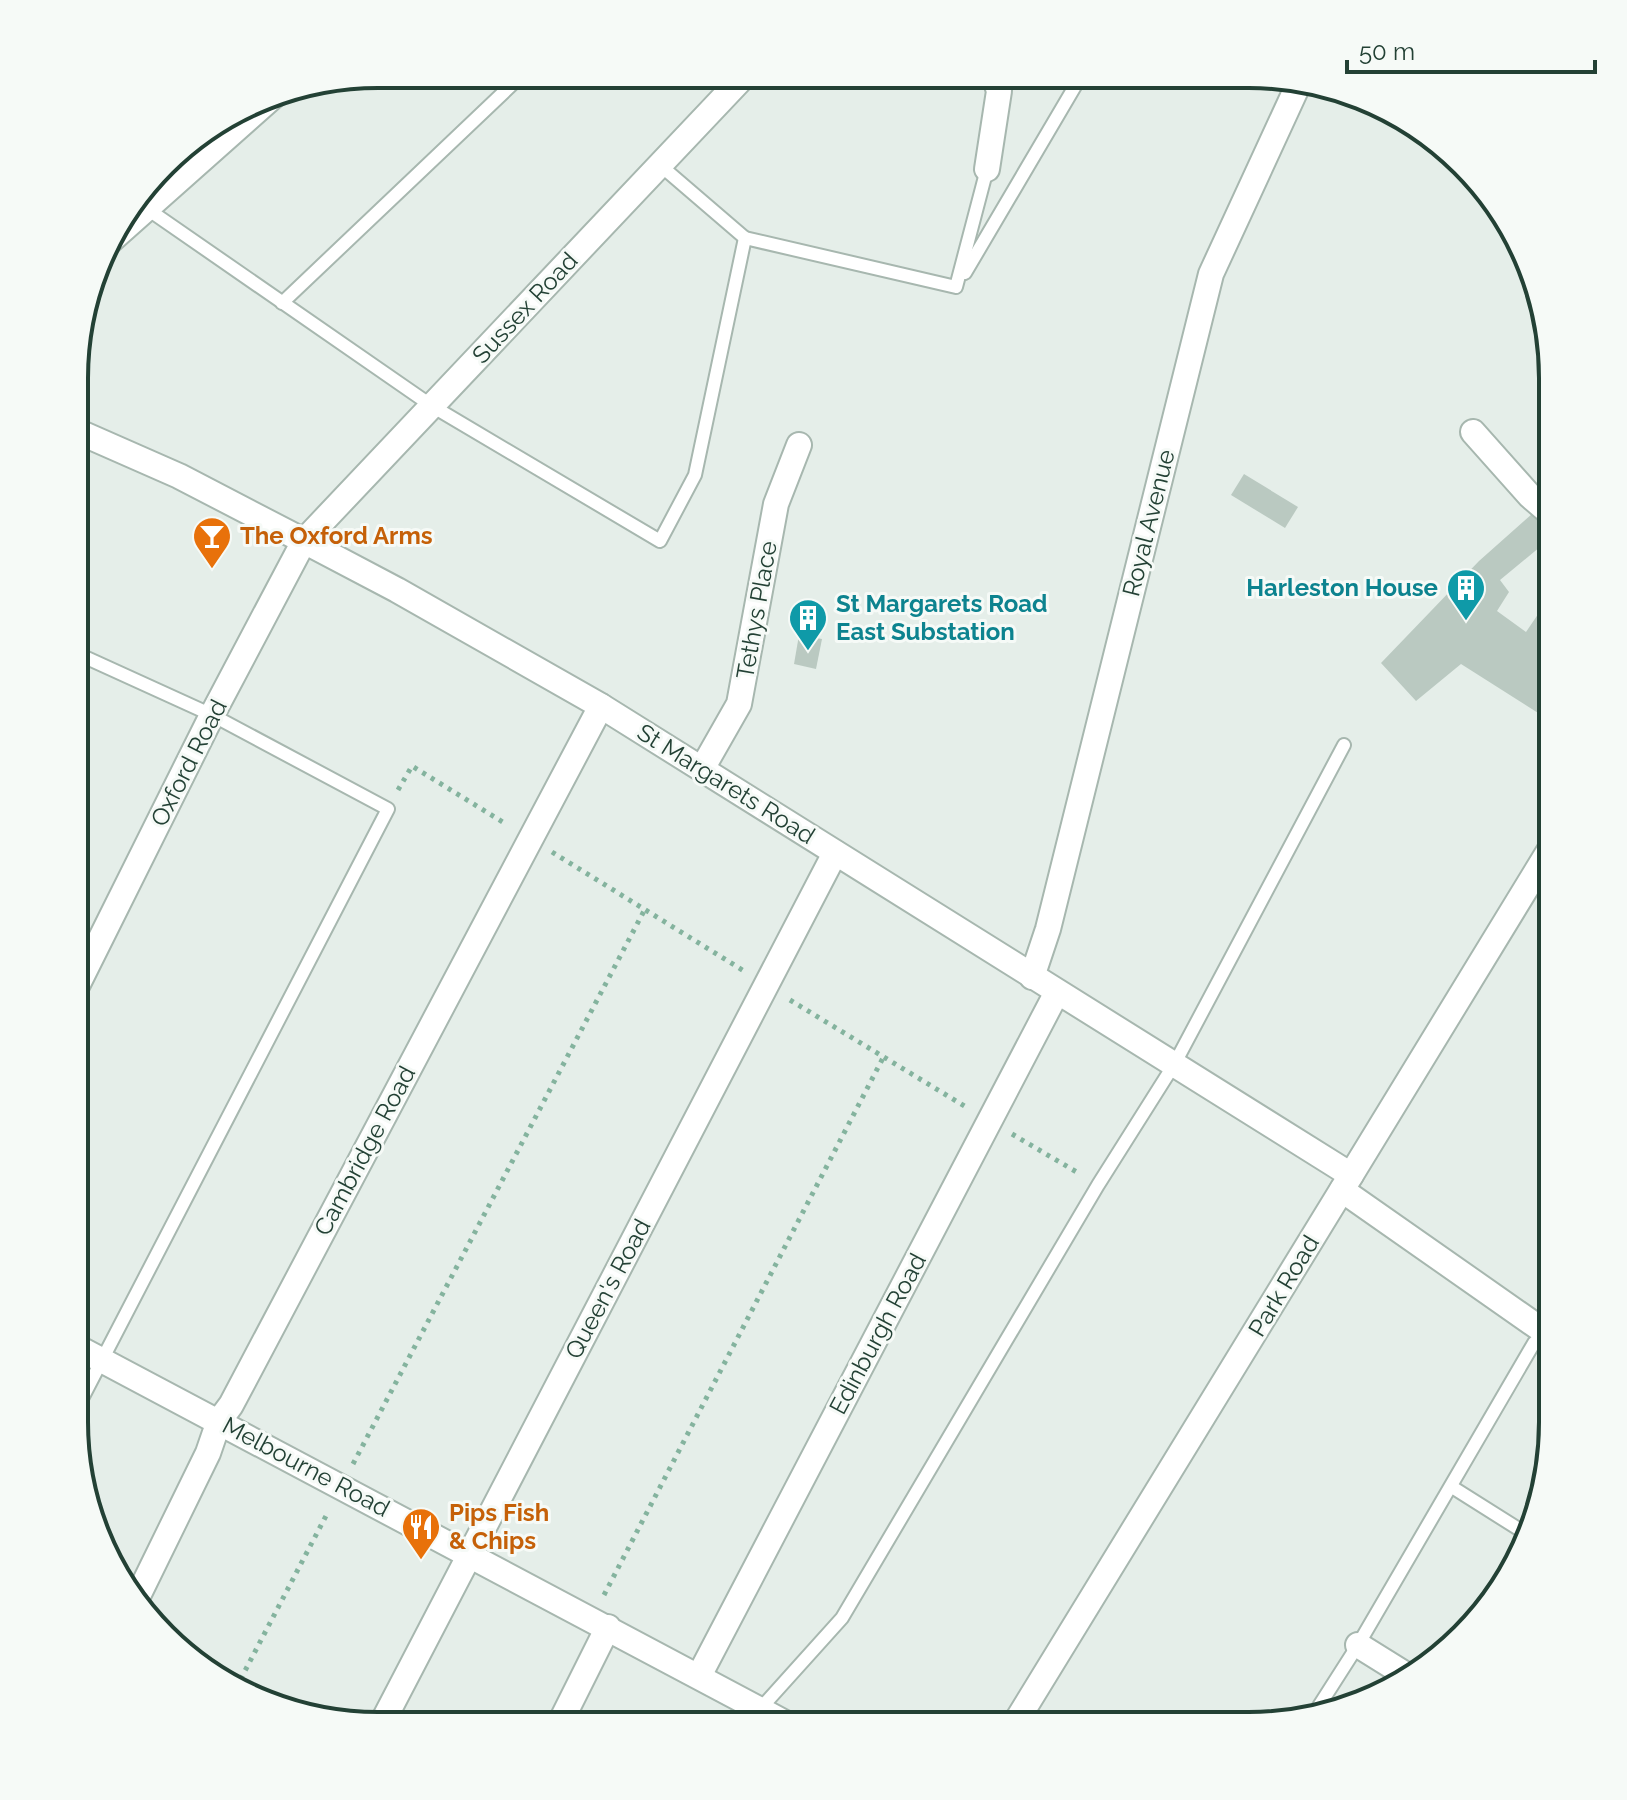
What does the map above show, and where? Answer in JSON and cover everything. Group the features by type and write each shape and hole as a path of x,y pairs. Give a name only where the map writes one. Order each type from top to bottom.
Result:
{"street":[{"name":"Sussex Road","path":"304,541 733,88"},
{"path":"987,169 998,88"},
{"name":"Royal Avenue","path":"1032,977 1052,914 1211,274 1295,92"},
{"path":"139,215 246,120"},
{"path":"1473,432 1539,504"},
{"name":"St Margarets Road","path":"88,436 179,476 304,541 601,706 1032,977 1175,1063 1347,1182 1539,1326"},
{"name":"Tethys Place","path":"702,769 739,704 776,504 799,445"},
{"name":"Oxford Road","path":"88,964 212,715 304,541"},
{"name":"Cambridge Road","path":"141,1589 208,1453 219,1421 231,1405 601,706"},
{"name":"Queen's Road","path":"388,1712 835,853"},
{"name":"Park Road","path":"1022,1712 1539,867"},
{"name":"Edinburgh Road","path":"699,1676 1057,992"},
{"name":"Melbourne Road","path":"88,1352 768,1712"},
{"path":"564,1712 600,1623"},
{"path":"1358,1645 1398,1670"}],"lane":[{"path":"282,303 508,88"},
{"path":"956,287 1074,88"},
{"path":"660,165 745,238 956,287"},
{"path":"956,287 987,169"},
{"path":"146,208 432,406 660,541 695,475 745,238"},
{"path":"88,659 212,715 388,809 88,1386"},
{"path":"761,1708 842,1618 1098,1185 1175,1063 1344,745"},
{"path":"1321,1703 1452,1487 1534,1343 1539,1340"},
{"path":"1452,1487 1519,1529"}],"path":[{"path":"388,809 412,766 1098,1185"},
{"path":"241,1677 645,909"},
{"path":"600,1623 884,1056"}],"building":[{"path":"1244,474 1298,507 1285,528 1231,495"},
{"name":"Harleston House","path":"1532,514 1539,522 1539,548 1500,580 1509,592 1497,611 1526,632 1539,613 1539,714 1461,664 1416,701 1381,663 1479,561"},
{"name":"St Margarets Road East Substation","path":"799,635 822,639 816,669 794,664"}],"place":[{"name":"The Oxford Arms","path":"212,570"},
{"name":"Harleston House","path":"1466,622"},
{"name":"St Margarets Road East Substation","path":"808,652"},
{"name":"Pips Fish & Chips","path":"421,1561"}]}
